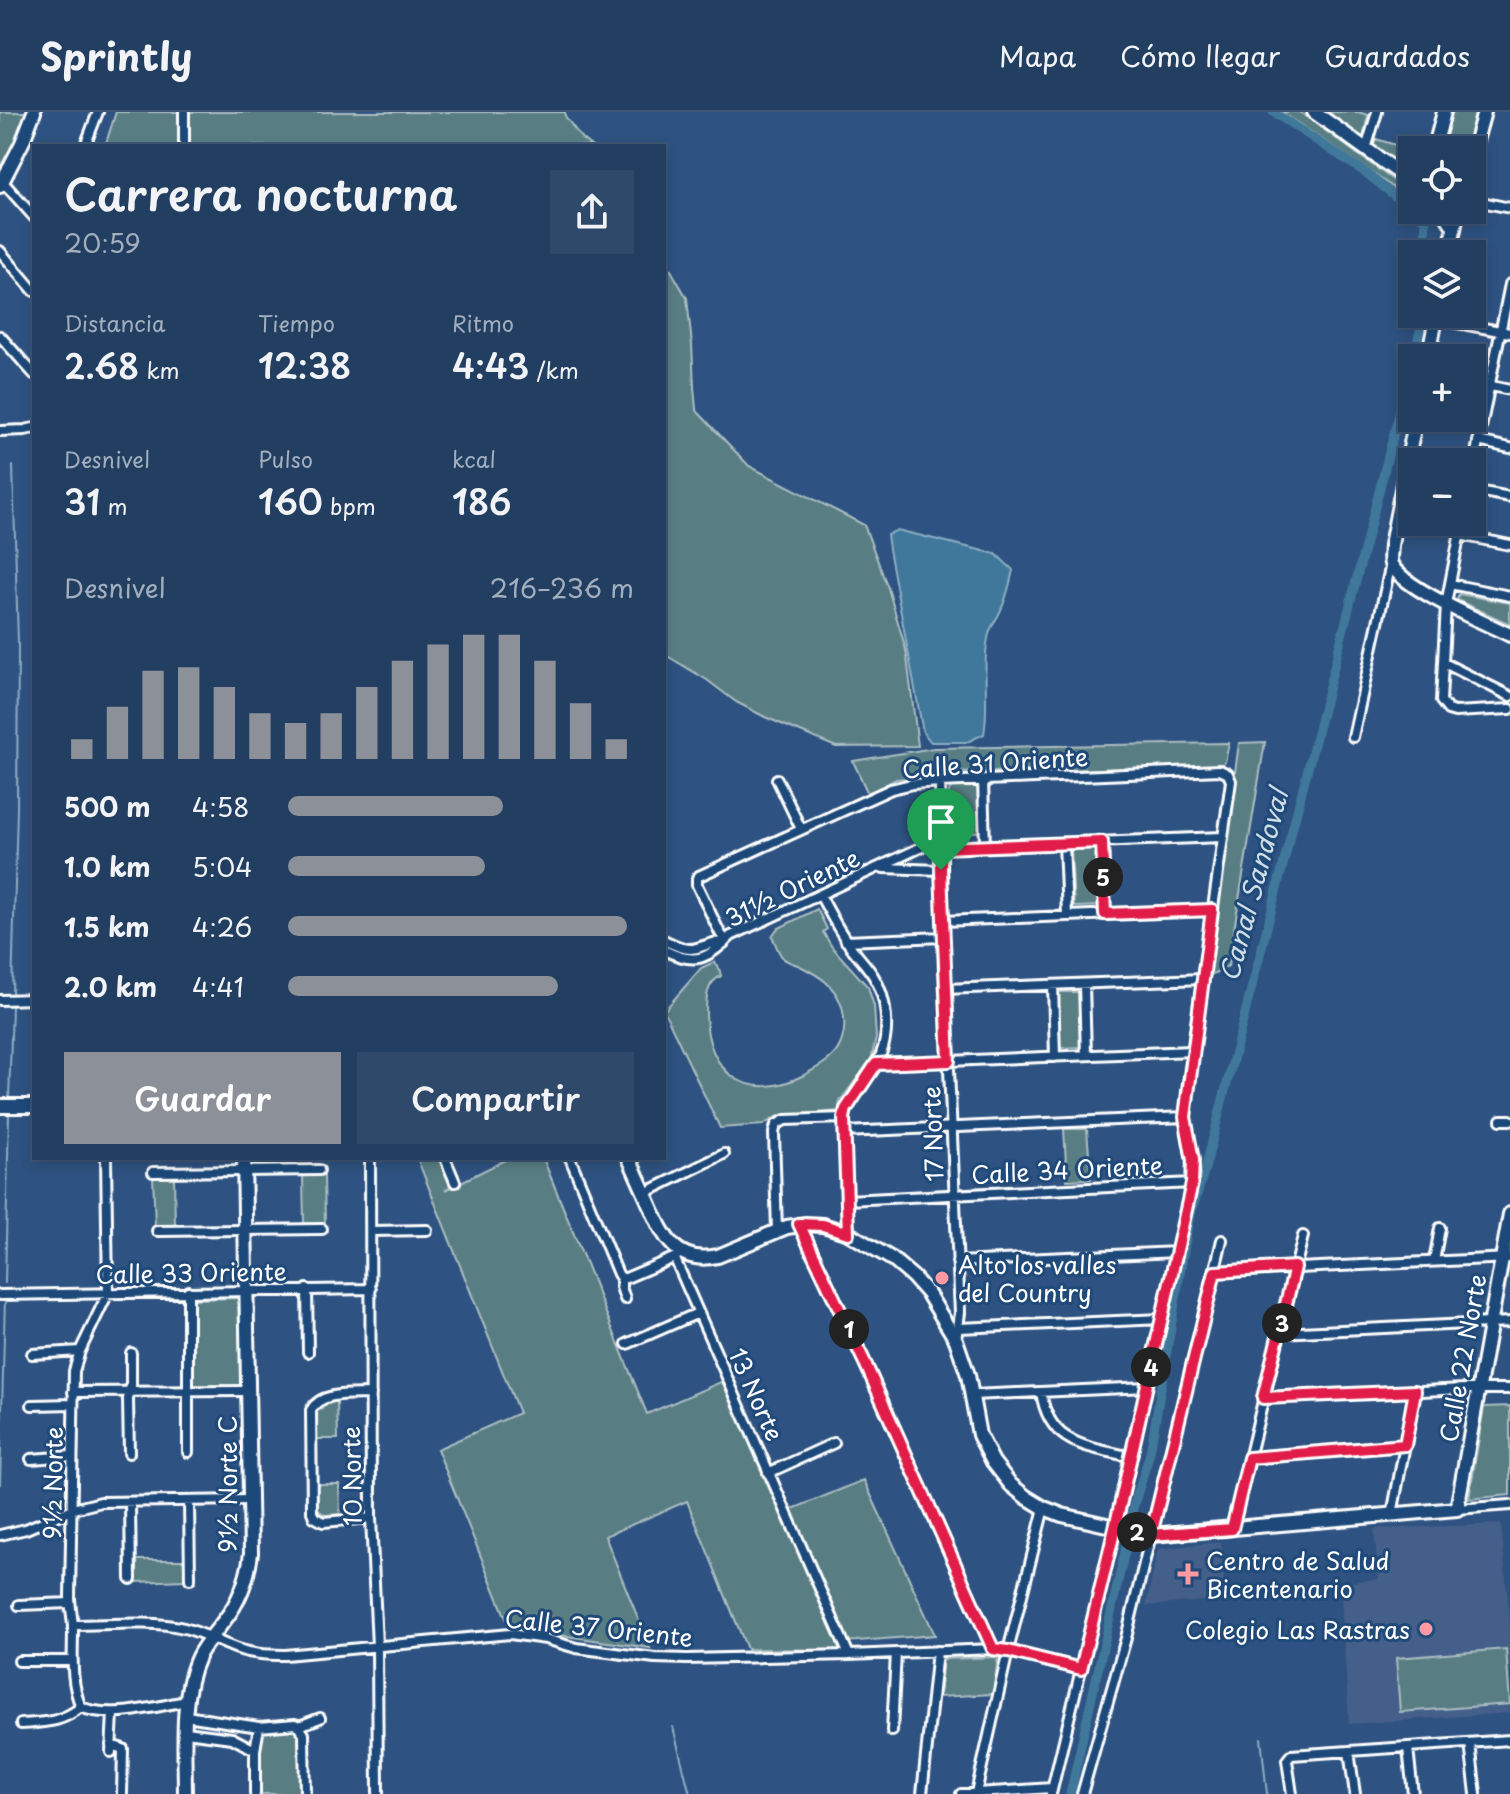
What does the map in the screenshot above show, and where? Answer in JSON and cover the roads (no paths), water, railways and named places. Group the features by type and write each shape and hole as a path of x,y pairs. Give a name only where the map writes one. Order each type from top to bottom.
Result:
{"street":[{"path":"32,215 1,184 34,112"},
{"path":"86,144 98,112"},
{"path":"184,112 184,144"},
{"path":"1366,149 1377,112"},
{"path":"1438,136 1444,112"},
{"path":"1477,136 1484,112"},
{"path":"1320,114 1398,172"},
{"path":"1486,203 1510,208"},
{"path":"1452,240 1455,224"},
{"path":"0,251 32,289"},
{"path":"1477,448 1489,386 1505,332 1510,284"},
{"path":"0,336 32,372"},
{"path":"1486,385 1510,390"},
{"path":"0,431 32,428"},
{"path":"1353,737 1391,563 1391,545 1413,432"},
{"path":"1478,441 1510,448"},
{"path":"1486,493 1510,497"},
{"path":"1460,536 1446,604 1441,701 1448,710 1455,712 1510,709"},
{"path":"1465,536 1510,545"},
{"path":"1391,563 1406,580 1446,604 1510,635"},
{"path":"1450,584 1510,596"},
{"path":"1444,663 1510,696"},
{"name":"Calle 31 Oriente","path":"725,942 697,885 697,878 902,786 1220,770 1228,774 1231,781 1222,837"},
{"path":"777,779 801,829"},
{"path":"983,780 985,846"},
{"name":"17 Norte","path":"940,782 958,1334"},
{"path":"941,843 985,846 1222,837 1185,1117 1193,1160 1192,1183 1052,1791 961,1794"},
{"path":"1102,842 1105,914"},
{"name":"31½ Oriente","path":"666,951 696,959 711,953 731,936 941,843"},
{"path":"1064,843 1067,916"},
{"name":"31½ Oriente","path":"879,868 941,870"},
{"path":"820,895 846,941 872,973 883,1001 884,1045 876,1064 846,1109 844,1118 848,1233"},
{"path":"943,921 1212,910"},
{"path":"846,941 943,937"},
{"name":"31½ Oriente","path":"666,941 689,949 725,942"},
{"path":"945,989 1203,979"},
{"path":"1084,984 1086,1055"},
{"path":"1053,985 1055,1057"},
{"path":"0,1000 32,999"},
{"path":"876,1064 1192,1051"},
{"path":"0,1106 32,1106"},
{"path":"844,1132 1185,1117"},
{"path":"777,1231 774,1133 778,1123 844,1118"},
{"path":"645,1193 724,1154"},
{"name":"9½ Norte","path":"81,1707 74,1686 70,1603 73,1392 74,1371 80,1351 108,1293 106,1160"},
{"name":"10 Norte","path":"370,1160 371,1518 377,1646 378,1794"},
{"path":"446,1160 455,1182"},
{"path":"571,1160 621,1278 625,1299"},
{"name":"13 Norte","path":"630,1160 663,1233 678,1256 698,1313 849,1655"},
{"path":"153,1172 244,1164 319,1170"},
{"name":"9½ Norte C","path":"185,1794 187,1701 194,1665 235,1605 247,1575 251,1553 244,1164"},
{"name":"Calle 34 Oriente","path":"847,1200 1192,1183"},
{"name":"Calle 22 Norte","path":"1457,1509 1491,1322 1506,1258 1510,1214"},
{"path":"799,1224 993,1649"},
{"path":"621,1278 678,1256 718,1256 799,1224 823,1225 848,1233 880,1250 913,1277 958,1334 976,1425 993,1462 1018,1491 1044,1508 1062,1515 1151,1535 1510,1505"},
{"path":"1434,1261 1440,1228"},
{"path":"157,1231 322,1229"},
{"path":"371,1231 427,1230"},
{"path":"1232,1529 1303,1236"},
{"path":"1082,1794 1126,1638 1222,1240"},
{"path":"957,1262 1177,1252"},
{"path":"1215,1272 1506,1258"},
{"path":"307,1289 308,1352"},
{"name":"Calle 33 Oriente","path":"0,1295 371,1289"},
{"path":"188,1291 188,1452"},
{"path":"627,1344 698,1313"},
{"path":"958,1334 1162,1319"},
{"path":"1279,1333 1510,1322"},
{"path":"32,1354 80,1351"},
{"path":"129,1453 131,1353"},
{"path":"972,1395 1147,1387"},
{"path":"1263,1398 1510,1389"},
{"path":"73,1392 248,1391"},
{"path":"1392,1515 1415,1391"},
{"path":"1041,1392 1047,1416 1064,1437 1081,1445 1131,1457"},
{"path":"371,1394 318,1400 311,1410 314,1517 323,1522 371,1518"},
{"path":"32,1405 73,1404"},
{"path":"768,1473 834,1443"},
{"path":"1249,1458 1405,1445"},
{"path":"31,1459 71,1456"},
{"path":"5,1534 101,1502 250,1500"},
{"path":"189,1501 190,1579"},
{"path":"130,1502 131,1579"},
{"path":"976,1793 1044,1508"},
{"path":"19,1605 70,1603"},
{"name":"Calle 37 Oriente","path":"73,1625 187,1629 233,1648 264,1655 510,1634 546,1639 576,1648 655,1658 993,1649 1081,1669"},
{"path":"922,1794 937,1651"},
{"path":"892,1731 896,1653"},
{"path":"19,1661 72,1661"},
{"path":"21,1724 67,1718 81,1707 92,1712 113,1713 187,1701"},
{"path":"113,1713 111,1748 123,1749 122,1794"},
{"path":"186,1716 259,1727 299,1726 304,1734 305,1794"},
{"path":"299,1726 320,1718"},
{"path":"255,1794 255,1750 259,1727"},
{"path":"186,1732 232,1738 255,1750"},
{"path":"1292,1794 1287,1760 1291,1755 1510,1740"},
{"path":"1470,1743 1476,1794"},
{"path":"1408,1748 1413,1794"},
{"path":"1349,1751 1355,1794"}],"waterway":[{"name":"Canal Sandoval","path":"1273,112 1366,173 1426,221 1425,240"},
{"name":"Canal Sandoval","path":"1417,344 1421,328"},
{"name":"Canal Sandoval","path":"1131,1515 1150,1453 1189,1220 1205,1169 1398,418"},
{"path":"12,993 18,643 13,466"},
{"path":"9,1100 12,1006"},
{"path":"5,1283 9,1114"},
{"path":"0,1485 5,1298"},
{"name":"Canal Sandoval","path":"1070,1794 1127,1542"},
{"path":"673,1727 690,1794"},
{"path":"1261,1738 1267,1794"}],"place":[{"name":"Alto los valles del Country","path":"942,1278"},
{"name":"Centro de Salud Bicentenario","path":"1188,1574"},
{"name":"Colegio Las Rastras","path":"1426,1629"}]}
